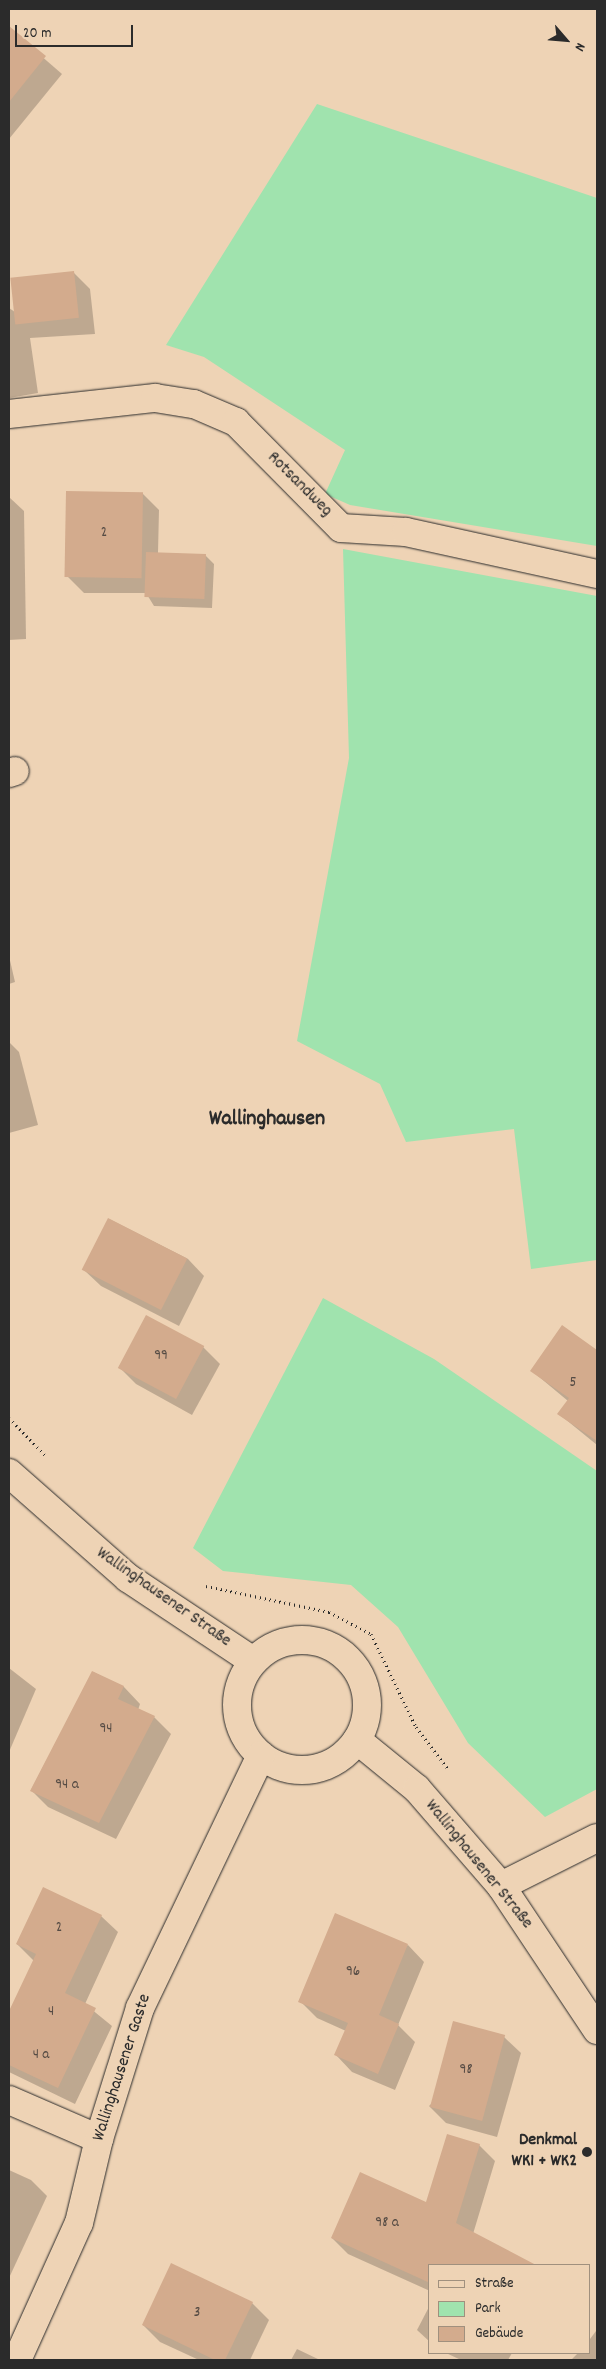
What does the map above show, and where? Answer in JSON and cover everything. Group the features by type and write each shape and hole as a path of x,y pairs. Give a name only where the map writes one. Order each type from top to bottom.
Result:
{"street":[{"name":"Rotsandweg","path":"9,414 155,398 194,404 236,422 341,528 406,532 597,574"},
{"name":"Wallinghausener Straße","path":"9,1473 128,1578 253,1661"},
{"path":"290,1640 331,1646 349,1659 367,1698 357,1740 342,1757 323,1767 301,1771 279,1767 261,1756 246,1740 238,1721 236,1699 253,1661 290,1640"},
{"name":"Wallinghausener Straße","path":"357,1740 417,1789 500,1886 597,2030"},
{"name":"Wallinghausener Gaste","path":"18,2360 79,2223 99,2139 140,2008 261,1756"},
{"path":"500,1886 597,1838"},
{"path":"9,2100 99,2139"}],"path":[{"path":"9,1418 50,1460"},
{"path":"202,1585 329,1612 371,1634 416,1727 452,1773"}],"green space":[{"path":"317,104 597,198 597,546 350,505 325,494 345,450 204,357 166,345"},
{"path":"343,549 597,596 597,1260 531,1269 514,1129 406,1142 380,1084 297,1041 349,758"},
{"path":"323,1298 434,1359 597,1471 597,1789 545,1817 468,1743 398,1627 351,1585 223,1571 193,1548"}],"building":[{"path":"9,26 46,56 9,102"},
{"path":"74,271 79,318 15,324 10,278"},
{"path":"66,491 143,492 141,578 64,577"},
{"path":"146,552 206,554 204,599 144,597"},
{"path":"108,1218 187,1258 161,1310 82,1270"},
{"path":"146,1315 204,1346 176,1399 118,1368"},
{"path":"562,1325 597,1350 597,1441 557,1414 569,1398 530,1371"},
{"path":"92,1671 124,1686 118,1699 155,1716 99,1823 30,1791"},
{"path":"43,1887 102,1915 65,1993 96,2008 58,2088 9,2065 9,2011 36,1954 16,1944"},
{"path":"335,1913 408,1944 379,2015 399,2024 378,2074 334,2055 348,2023 298,2002"},
{"path":"453,2021 505,2035 482,2121 430,2107"},
{"path":"447,2134 480,2144 456,2223 534,2264 428,2264 428,2282 331,2238 360,2172 426,2202"},
{"path":"171,2263 253,2302 225,2360 215,2360 142,2325"}],"place":[{"name":"Denkmal WK1 + WK2","path":"587,2152"}],"district":[{"name":"Wallinghausen","path":"267,1120"}]}
